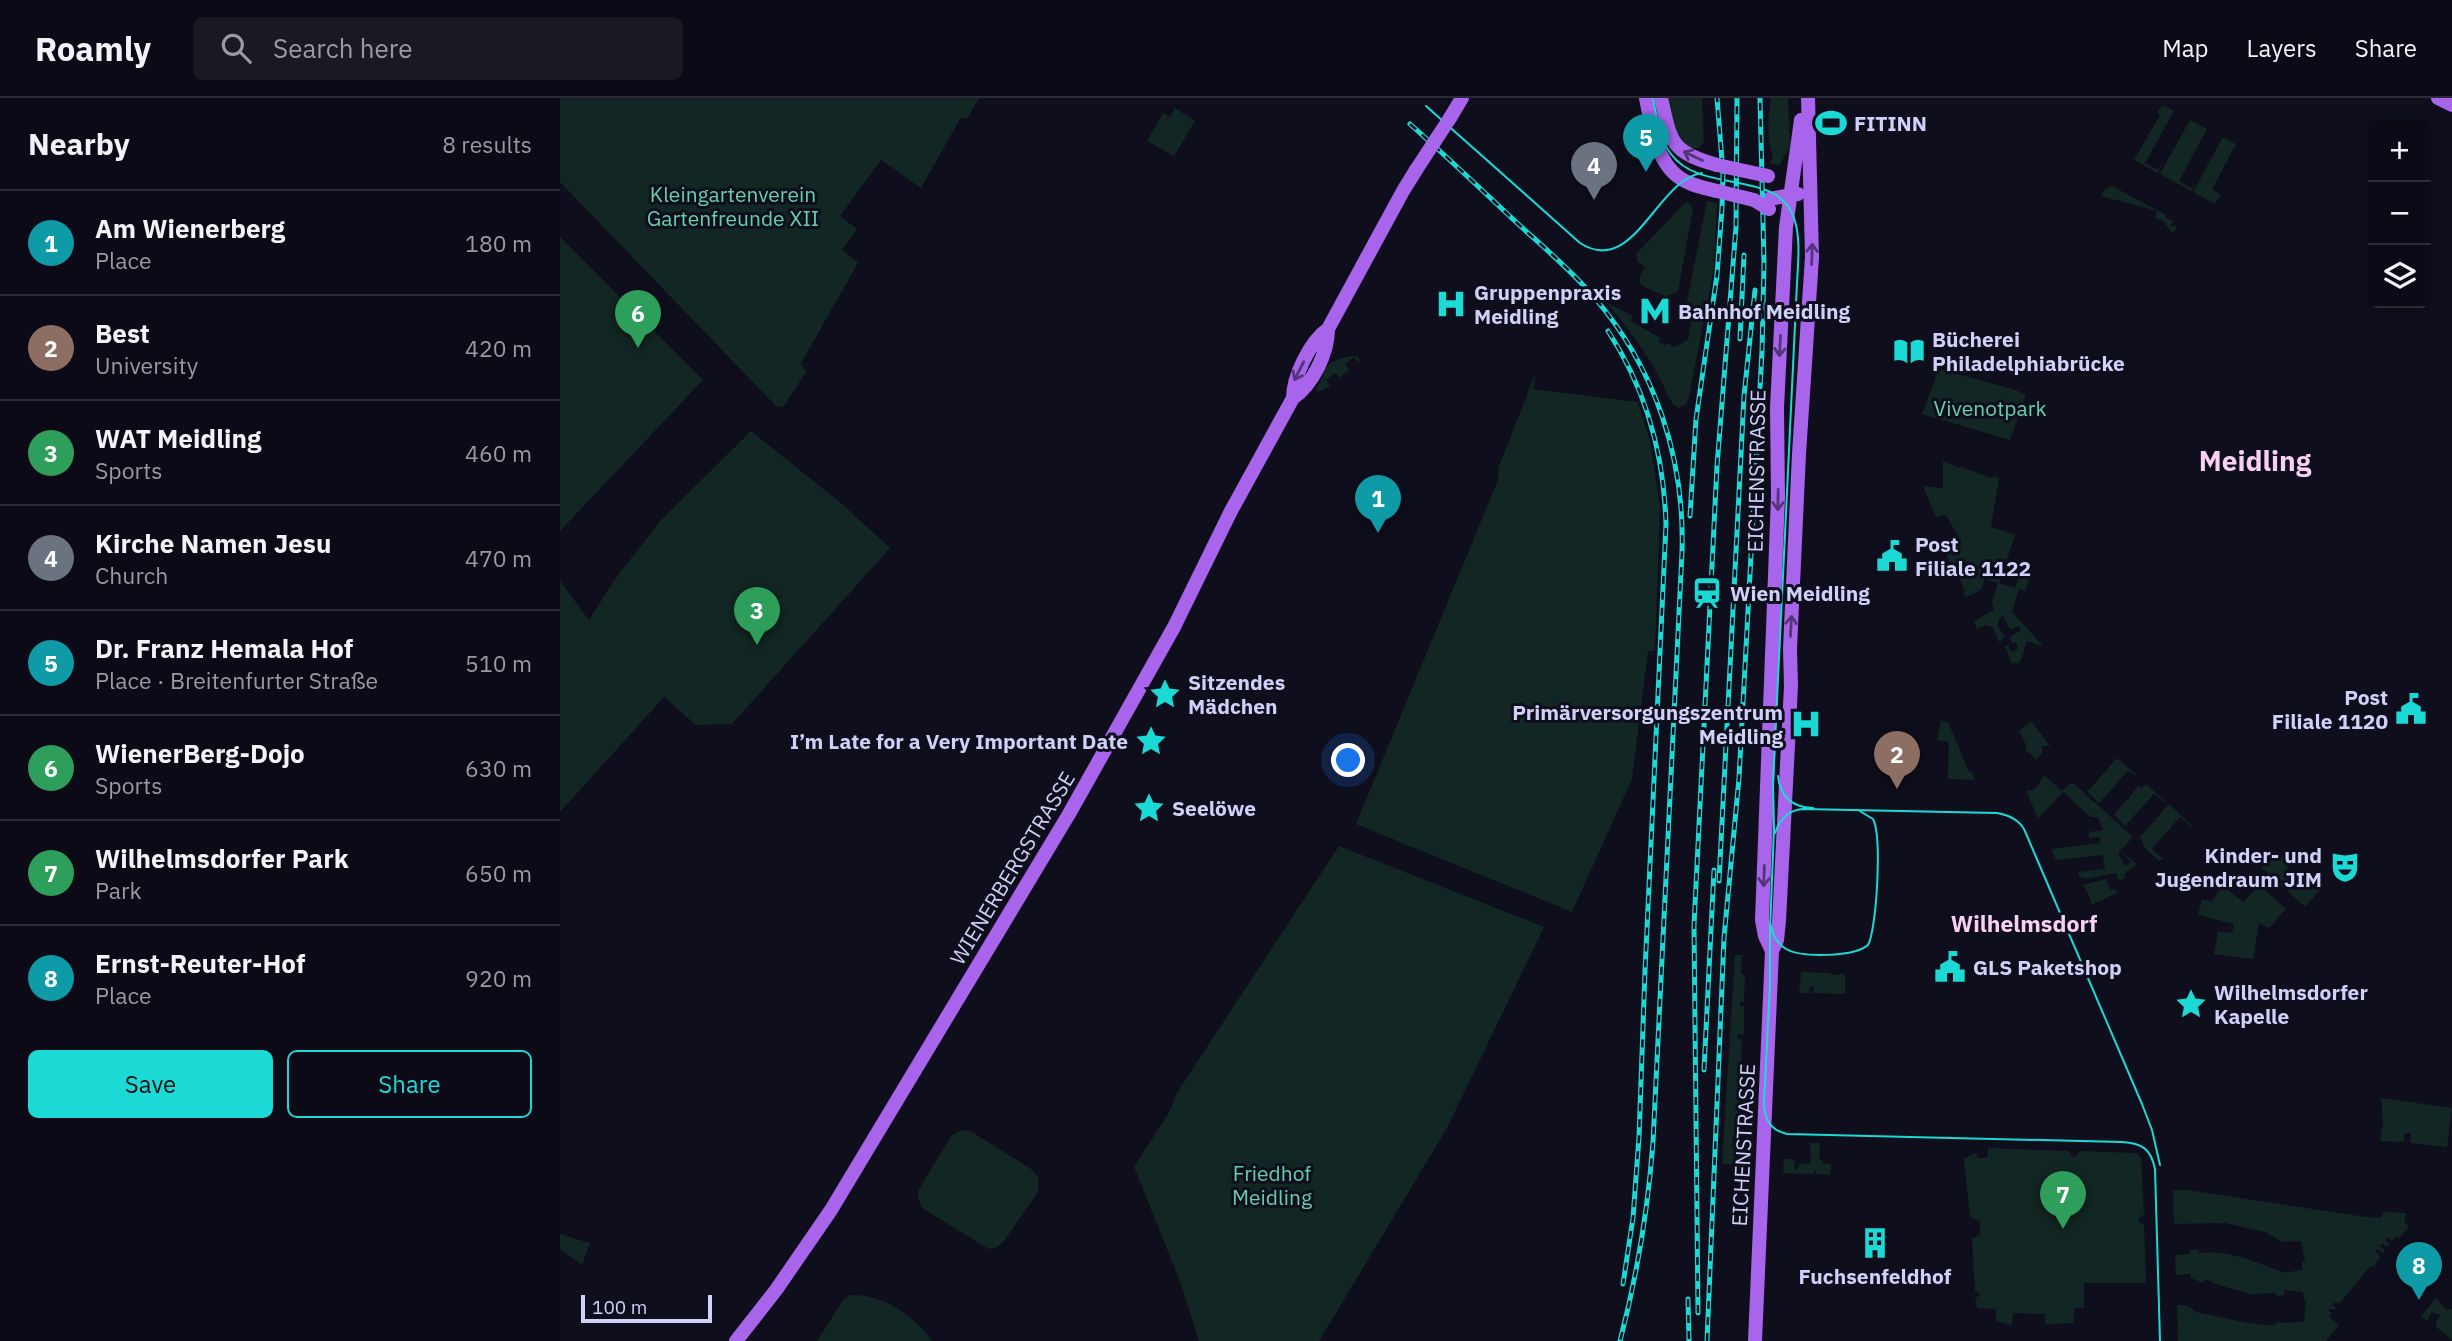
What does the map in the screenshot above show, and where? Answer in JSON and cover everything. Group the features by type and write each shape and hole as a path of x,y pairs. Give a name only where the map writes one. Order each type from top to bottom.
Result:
{"main road":[{"name":"WIENERBERGSTRASSE","path":"736,1341 776,1290 831,1210 1075,804 1174,627 1231,510 1293,398 1293,383 1317,336 1328,329 1414,174 1462,98"},
{"path":"1646,98 1657,145 1673,172 1690,183 1764,203 1798,189"},
{"path":"1661,98 1669,133 1679,149 1687,155 1717,165 1768,176 1798,189"},
{"path":"1798,189 1801,98"},
{"path":"1798,189 1808,98"},
{"path":"2438,98 2452,105"},
{"name":"EICHENSTRASSE","path":"1772,951 1762,920 1778,523 1777,408 1786,234 1798,189"},
{"name":"EICHENSTRASSE","path":"1755,1341 1772,951 1777,940 1779,921 1799,454 1810,289 1812,218 1798,189"},
{"path":"1764,203 1786,234"}],"green space":[{"name":"Kleingartenverein Gartenfreunde XII","path":"560,98 979,98 968,118 960,119 921,188 881,160 840,216 857,229 842,250 858,263 801,363 806,372 784,406 777,407 560,182"},
{"path":"1666,98 1702,98 1704,142 1699,148 1691,148 1679,142"},
{"path":"1771,98 1788,98 1790,148 1779,165 1770,164 1773,155 1768,135"},
{"path":"2163,105 2174,111 2145,163 2158,170 2162,163 2158,173 2134,160"},
{"path":"1175,108 1195,121 1174,156 1147,141 1163,113 1170,117"},
{"path":"2190,120 2207,129 2179,181 2191,188 2196,182 2191,191 2160,174"},
{"path":"2223,137 2236,144 2212,189 2221,195 2215,204 2193,192"},
{"path":"2112,186 2166,215 2165,217 2173,221 2170,226 2177,226 2173,233 2163,221 2155,218 2157,211 2101,196 2104,190"},
{"path":"1707,201 1717,203 1714,268 1689,397 1686,404 1679,408 1670,400 1636,340 1607,303 1633,316 1631,321 1660,338 1659,342 1664,345 1667,343 1674,347 1688,340 1693,310 1687,301"},
{"path":"1688,202 1693,209 1678,291 1666,297 1641,285 1639,279 1645,266 1637,262 1637,253"},
{"path":"560,237 703,380 560,531"},
{"path":"1357,356 1360,360 1358,362 1354,357 1345,364 1349,370 1339,378 1335,373 1326,380 1330,386 1318,392 1316,389 1329,364"},
{"name":"Vivenotpark","path":"1938,371 2026,395 2010,440 1922,414"},
{"path":"1536,372 1533,389 1638,402 1650,441 1660,507 1655,651 1648,651 1632,779 1572,912 1356,824 1498,480 1499,466"},
{"path":"751,431 841,503 890,548 732,724 696,725 664,697 560,812 560,581 589,620 615,579 661,520"},
{"path":"1943,461 1991,478 1999,478 1991,527 2015,535 1999,583 2015,588 2020,574 2030,577 2025,591 2019,589 2012,612 2044,647 2027,641 2017,664 2012,663 2005,647 2008,645 2011,652 2018,649 2016,642 2012,643 2010,637 2021,630 2019,626 2010,629 2003,616 2000,617 1997,625 2005,637 1999,642 1993,628 1986,625 1977,629 1974,621 1994,610 1992,602 1998,583 1985,579 1981,590 1966,597 1943,546 1960,540 1946,515 1936,517 1923,486 1943,488"},
{"path":"1941,721 1948,722 1975,780 1948,779 1949,742 1937,740"},
{"path":"2031,721 2050,746 2042,746 2042,753 2035,761 2026,750 2019,731"},
{"path":"2117,758 2140,778 2128,771 2099,803 2087,792"},
{"path":"2044,775 2062,791 2072,782 2133,837 2118,853 2125,866 2131,862 2123,853 2137,864 2124,874 2125,878 2119,881 2116,873 2080,878 2078,872 2105,869 2103,855 2056,860 2051,849 2100,843 2100,837 2089,838 2089,832 2103,830 2098,817 2091,817 2063,792 2038,819 2026,790 2031,791 2037,787"},
{"path":"2146,784 2166,802 2154,794 2125,826 2114,815 2139,786 2142,788"},
{"path":"2169,804 2191,827 2180,817 2152,849 2163,859 2159,861 2144,847 2140,837 2156,822"},
{"name":"Friedhof Meidling","path":"1339,846 1544,927 1447,1128 1319,1341 1199,1341 1181,1284 1134,1167 1168,1114 1178,1091"},
{"path":"2277,851 2290,861 2285,874 2306,887 2320,890 2305,907 2262,868"},
{"path":"2106,879 2111,891 2115,889 2117,893 2091,905 2083,885"},
{"path":"2259,885 2286,909 2269,928 2259,923 2253,959 2214,954 2218,931 2232,933 2234,924 2198,915 2202,899 2211,902 2223,886 2243,902"},
{"path":"1735,955 1742,955 1741,974 1745,975 1746,1002 1740,1002 1740,1006 1744,1007 1744,1035 1738,1034 1737,1038 1742,1039 1743,1065 1738,1067 1742,1070 1739,1099 1736,1099 1739,1101 1736,1135 1733,1135 1732,1148 1752,1149 1751,1165 1722,1164"},
{"path":"1801,972 1845,974 1845,994 1813,993 1814,987 1810,987 1809,993 1799,993"},
{"path":"2381,1098 2452,1108 2447,1147 2410,1143 2411,1133 2405,1133 2404,1142 2380,1141 2383,1123"},
{"path":"962,1130 972,1132 1031,1169 1038,1177 1038,1192 1004,1241 996,1248 989,1249 922,1208 918,1198 919,1189 952,1135"},
{"path":"1810,1143 1820,1143 1819,1159 1823,1164 1831,1164 1830,1175 1816,1174 1816,1171 1813,1174 1783,1173 1784,1159 1794,1159 1795,1170 1798,1170 1798,1165 1811,1163"},
{"path":"1988,1148 2069,1151 2072,1157 2076,1157 2079,1151 2137,1153 2141,1158 2144,1216 2139,1217 2139,1222 2144,1224 2146,1283 2084,1283 2084,1308 2074,1308 2074,1323 2045,1324 2045,1314 2013,1313 2012,1325 1996,1321 1996,1309 1977,1308 1975,1299 1980,1294 1975,1291 1972,1239 1980,1234 1980,1221 1970,1217 1964,1159 1975,1153 1978,1158 1987,1158"},
{"path":"2173,1190 2366,1217 2381,1218 2383,1212 2406,1213 2404,1222 2409,1226 2400,1238 2396,1236 2392,1241 2387,1237 2385,1240 2390,1244 2387,1247 2382,1243 2380,1246 2385,1250 2383,1253 2378,1249 2375,1251 2380,1256 2374,1267 2367,1270 2339,1304 2335,1302 2332,1305 2336,1308 2328,1310 2331,1313 2329,1317 2339,1325 2326,1341 2178,1341 2177,1305 2238,1321 2275,1325 2276,1322 2304,1321 2306,1300 2303,1292 2284,1290 2284,1295 2276,1296 2276,1293 2250,1294 2212,1283 2213,1281 2205,1280 2203,1283 2191,1278 2191,1274 2176,1275 2175,1255 2190,1254 2190,1250 2198,1249 2199,1253 2232,1255 2284,1272 2302,1270 2302,1262 2305,1262 2301,1241 2283,1242 2265,1232 2225,1223 2174,1224"},
{"path":"560,1234 590,1243 582,1265 560,1249"},
{"path":"851,1295 875,1298 897,1308 917,1323 932,1341 817,1341 843,1300"},
{"path":"2436,1298 2446,1310 2452,1309 2452,1340 2435,1326 2440,1315 2432,1312 2427,1321 2421,1316"}],"tram line":[{"path":"1653,98 1659,127 1671,154 1684,166 1700,174 1772,193 1785,203 1794,218 1798,234 1773,784 1770,985 1764,1102 1767,1119 1772,1127 1787,1134 2122,1142 2144,1148 2151,1156 2155,1169 2160,1341"},
{"path":"1426,106 1580,243 1599,250 1616,248 1630,238 1672,191 1686,179 1702,173"},
{"path":"1778,776 1781,789 1788,799 1813,808"},
{"path":"1775,833 1785,816 1803,809 1997,813 2009,816 2019,823 2024,829 2142,1104 2152,1130 2160,1165"},
{"path":"1771,926 1778,942 1786,949 1804,954 1840,954 1868,945 1876,902 1876,829 1873,819 1858,810"}],"railway":[{"path":"1690,516 1696,419 1717,275 1722,208 1723,173 1717,98"},
{"path":"1698,1313 1694,925 1717,466 1736,227 1737,98"},
{"path":"1707,1341 1724,938 1739,778 1762,351 1764,263 1760,98"},
{"path":"1410,124 1565,267 1615,324 1649,383 1662,415 1678,482 1682,552 1653,1142 1641,1242 1620,1341"},
{"path":"1740,339 1744,255"},
{"path":"1719,881 1744,396 1755,290"},
{"path":"1608,331 1643,399 1657,448 1666,524 1639,1137 1633,1218 1623,1284"},
{"path":"1704,1070 1714,870"},
{"path":"1688,1299 1689,1341"}],"place":[{"name":"FITINN","path":"1831,123"},
{"name":"Dr. Franz Hemala Hof","path":"1646,172"},
{"name":"Kirche Namen Jesu","path":"1594,200"},
{"name":"Gruppenpraxis Meidling","path":"1451,304"},
{"name":"Bahnhof Meidling","path":"1655,311"},
{"name":"WienerBerg-Dojo","path":"638,348"},
{"name":"Bücherei Philadelphiabrücke","path":"1909,351"},
{"name":"Am Wienerberg","path":"1378,533"},
{"name":"Post Filiale 1122","path":"1892,556"},
{"name":"Wien Meidling","path":"1707,593"},
{"name":"WAT Meidling","path":"757,645"},
{"name":"Sitzendes Mädchen","path":"1165,694"},
{"name":"Post Filiale 1120","path":"2411,709"},
{"name":"Primärversorgungszentrum Meidling","path":"1806,724"},
{"name":"I’m Late for a Very Important Date","path":"1151,741"},
{"name":"Best","path":"1897,789"},
{"name":"Seelöwe","path":"1149,808"},
{"name":"Kinder- und Jugendraum JIM","path":"2345,867"},
{"name":"GLS Paketshop","path":"1950,967"},
{"name":"Wilhelmsdorfer Kapelle","path":"2191,1004"},
{"name":"Wilhelmsdorfer Park","path":"2063,1229"},
{"name":"Fuchsenfeldhof","path":"1875,1243"},
{"name":"Ernst-Reuter-Hof","path":"2419,1300"}],"district":[{"name":"Meidling","path":"2255,460"},
{"name":"Wilhelmsdorf","path":"2024,923"}]}
